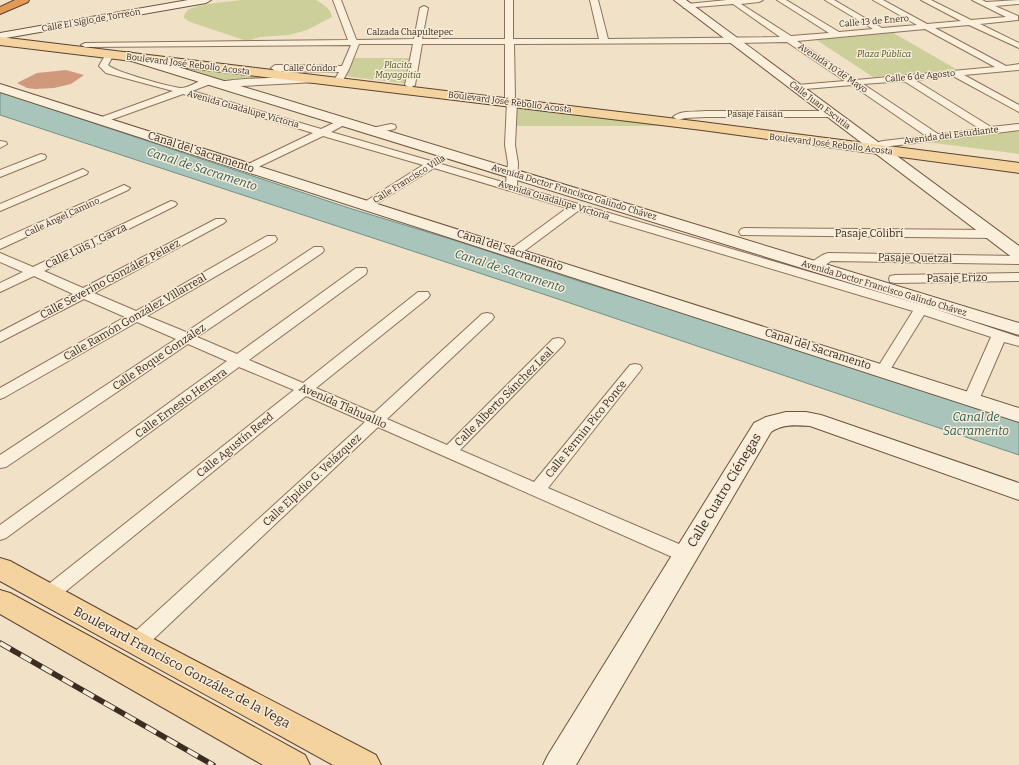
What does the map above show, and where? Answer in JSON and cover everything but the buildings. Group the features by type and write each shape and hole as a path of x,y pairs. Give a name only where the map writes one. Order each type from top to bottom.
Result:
{"highway":[{"path":"0,3 4,0"},
{"path":"0,3 8,0"},
{"path":"0,11 24,0"}],"main road":[{"name":"Boulevard José Rebollo Acosta","path":"0,36 110,54 319,80 341,75 446,94 678,117 877,145 1019,168"},
{"name":"Boulevard José Rebollo Acosta","path":"0,41 85,45 341,75 511,100 877,145 1019,160"},
{"name":"Boulevard Francisco González de la Vega","path":"0,568 136,643 364,765"},
{"path":"0,601 83,646 293,765"}],"street":[{"name":"Calle El Siglo de Torreón","path":"0,36 206,0"},
{"path":"337,0 352,40 356,42 341,75"},
{"path":"509,0 511,100 510,145 512,174"},
{"path":"594,0 604,41"},
{"path":"683,3 759,0"},
{"path":"781,0 838,35"},
{"path":"829,0 882,30"},
{"path":"877,0 1019,76"},
{"path":"925,0 1019,46"},
{"path":"976,0 1016,18"},
{"name":"Avenida 10 de Mayo","path":"732,1 935,137"},
{"path":"985,4 1019,2"},
{"name":"Calle Juan Escutia","path":"683,3 832,114 877,145 1019,254"},
{"path":"410,85 424,8"},
{"name":"Calle 13 de Enero","path":"734,41 789,39 1016,18"},
{"name":"Calzada Chapultepec","path":"85,45 356,42 734,41"},
{"name":"Avenida Guadalupe Victoria","path":"110,54 103,66 109,71 183,91 433,165 512,174 576,207 921,309 1019,342"},
{"name":"Avenida Doctor Francisco Galindo Chávez","path":"129,56 345,121 371,131 512,174 821,262 1019,329"},
{"name":"Calle 6 de Agosto","path":"797,88 1019,67"},
{"path":"237,83 255,72"},
{"path":"954,73 1019,109"},
{"path":"906,78 990,131"},
{"path":"102,120 183,91 215,83 319,80"},
{"name":"Avenida Doctor Francisco Galindo Chávez","path":"237,83 285,95 391,127 512,174 745,232 821,262 895,279 1019,315"},
{"name":"Canal del Sacramento","path":"0,88 883,370 1019,415"},
{"name":"Pasaje Faisán","path":"678,117 684,115 706,114 832,114"},
{"path":"250,167 345,121"},
{"path":"371,131 391,127"},
{"name":"Avenida del Estudiante","path":"877,145 1019,128"},
{"name":"Calle Francisco Villa","path":"367,205 450,154"},
{"path":"0,174 41,157"},
{"path":"0,208 83,172"},
{"name":"Calle Ángel Camino","path":"0,245 124,188"},
{"name":"Calle Luis J. Garza","path":"0,288 171,204"},
{"path":"515,252 576,207"},
{"name":"Calle Severino González Pelaez","path":"0,338 220,221"},
{"name":"Pasaje Colibrí","path":"745,232 992,234"},
{"name":"Calle Ramón González Villarreal","path":"0,394 270,239"},
{"name":"Calle Roque González","path":"0,463 318,250"},
{"name":"Avenida Tlahualilo","path":"0,257 686,555"},
{"name":"Pasaje Quetzal","path":"821,262 1019,260"},
{"name":"Calle Ernesto Herrera","path":"0,534 361,271"},
{"name":"Pasaje Erizo","path":"895,279 1019,277"},
{"name":"Calle Agustín Reed","path":"48,594 423,295"},
{"path":"883,370 921,309"},
{"name":"Calle Elpidio G. Velázquez","path":"136,643 487,317"},
{"path":"971,400 999,336"},
{"name":"Calle Alberto Sánchez Leal","path":"449,452 558,342"},
{"name":"Calle Fermin Pico Ponce","path":"537,490 635,368"},
{"name":"Calle Cuatro Ciénegas","path":"559,765 762,428 769,422 788,418 813,420 1019,492"}],"green space":[{"path":"242,0 316,0 328,9 332,17 307,30 289,35 260,37 247,41 190,22 184,18 186,12 193,8 207,4"},
{"name":"Plaza Pública","path":"890,31 956,69 873,77 815,39"},
{"name":"Placita Mayagoitia","path":"352,58 414,58 408,84 344,76"},
{"path":"140,59 303,80 229,83"},
{"path":"516,107 678,126 516,126"},
{"path":"1019,130 1019,154 919,141"}],"water":[{"name":"Canal de Sacramento","path":"0,92 349,208 582,282 815,353 1019,420 1019,455 561,300 0,115"}],"railway":[{"path":"0,643 213,765"}]}
